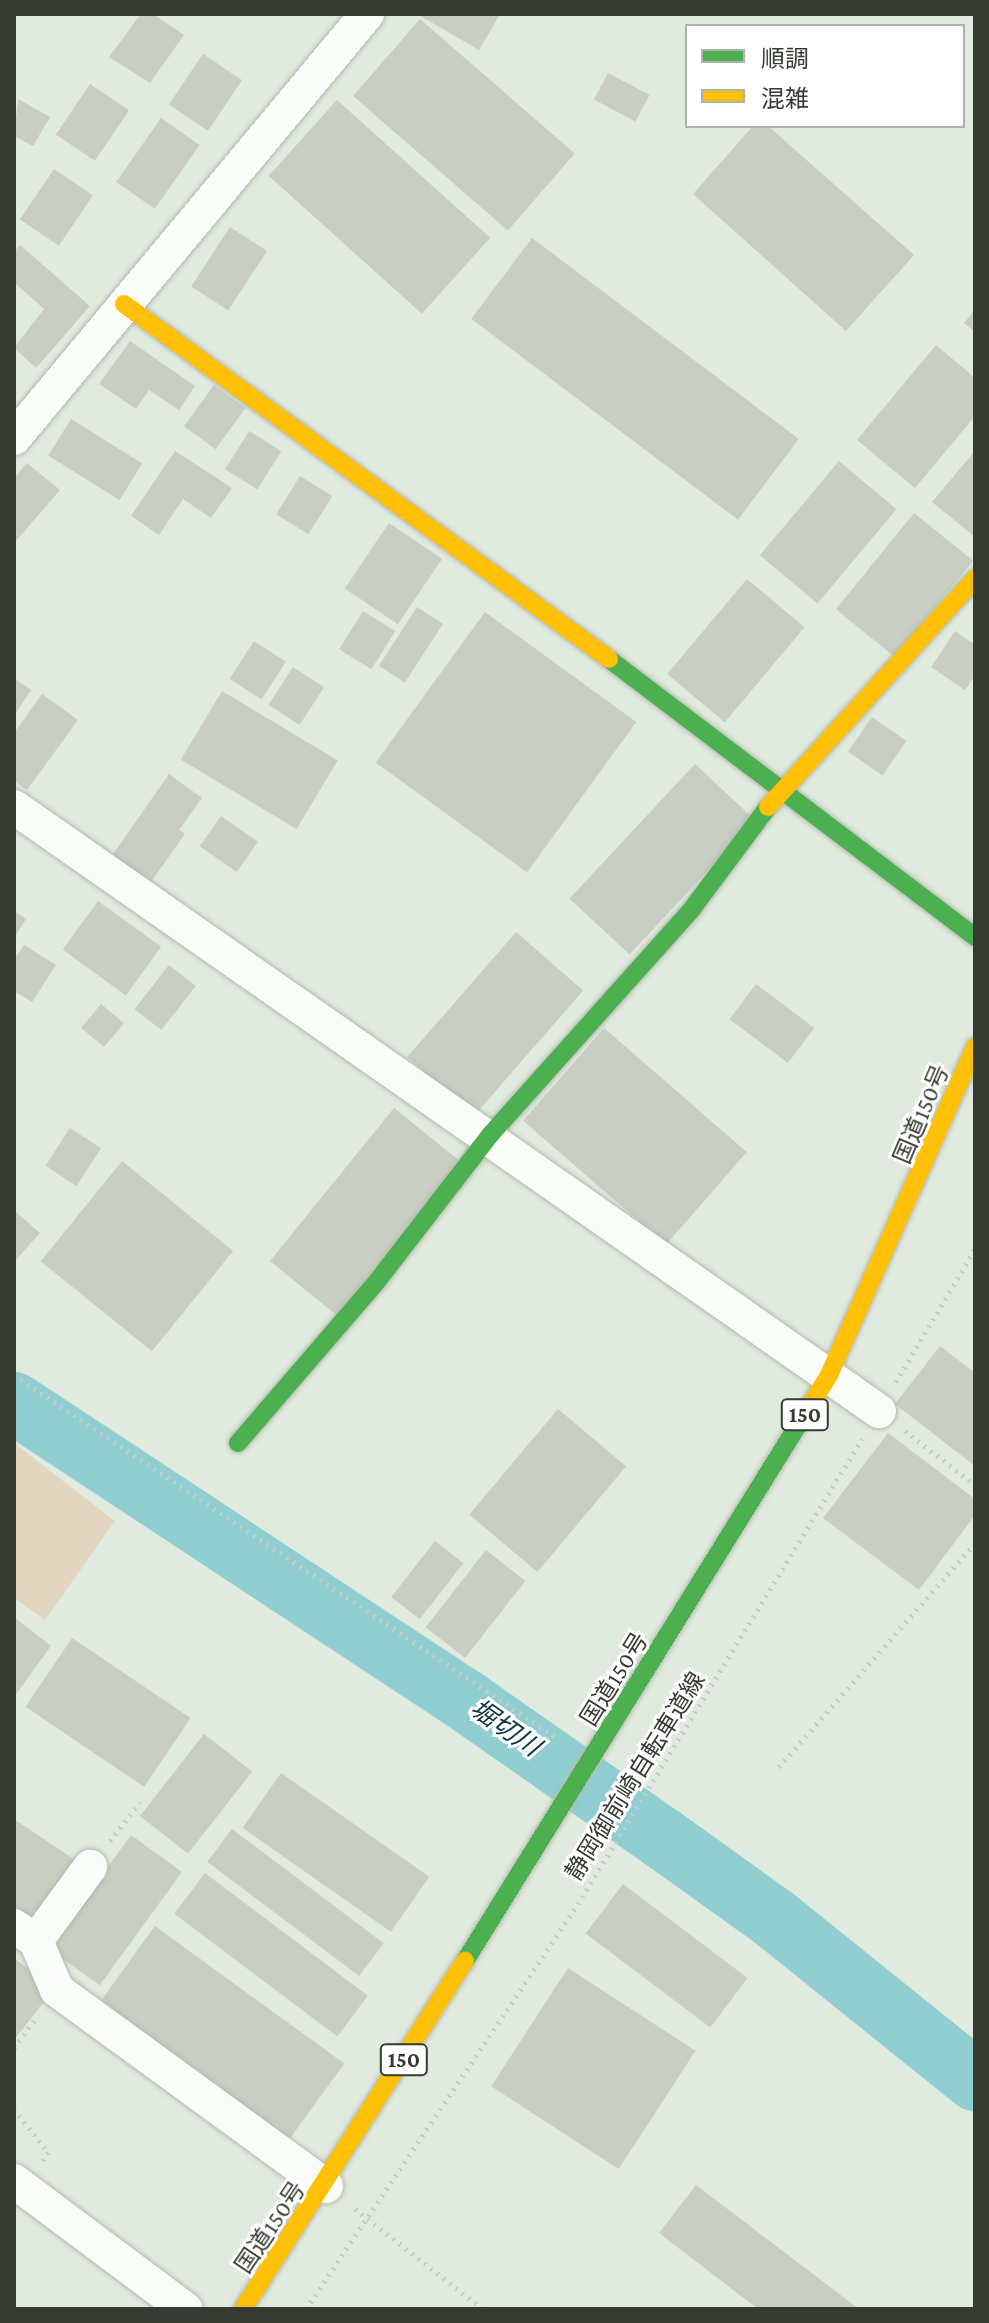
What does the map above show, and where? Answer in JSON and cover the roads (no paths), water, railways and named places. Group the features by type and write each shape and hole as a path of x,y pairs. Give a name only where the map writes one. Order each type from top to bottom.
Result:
{"main road":[{"path":"124,304 783,787 975,937"},
{"path":"238,1443 378,1280 490,1135 692,909 783,787 975,579"},
{"name":"国道150号","path":"243,2309 326,2186 829,1375 975,1047"}],"street":[{"path":"14,438 367,14"},
{"path":"14,807 490,1135 879,1411"},
{"path":"90,1867 25,1933 57,1990 326,2186"},
{"path":"18,2184 185,2309"}],"waterway":[{"name":"堀切川","path":"14,1403 465,1700 661,1837 775,1919 975,2080"}]}
